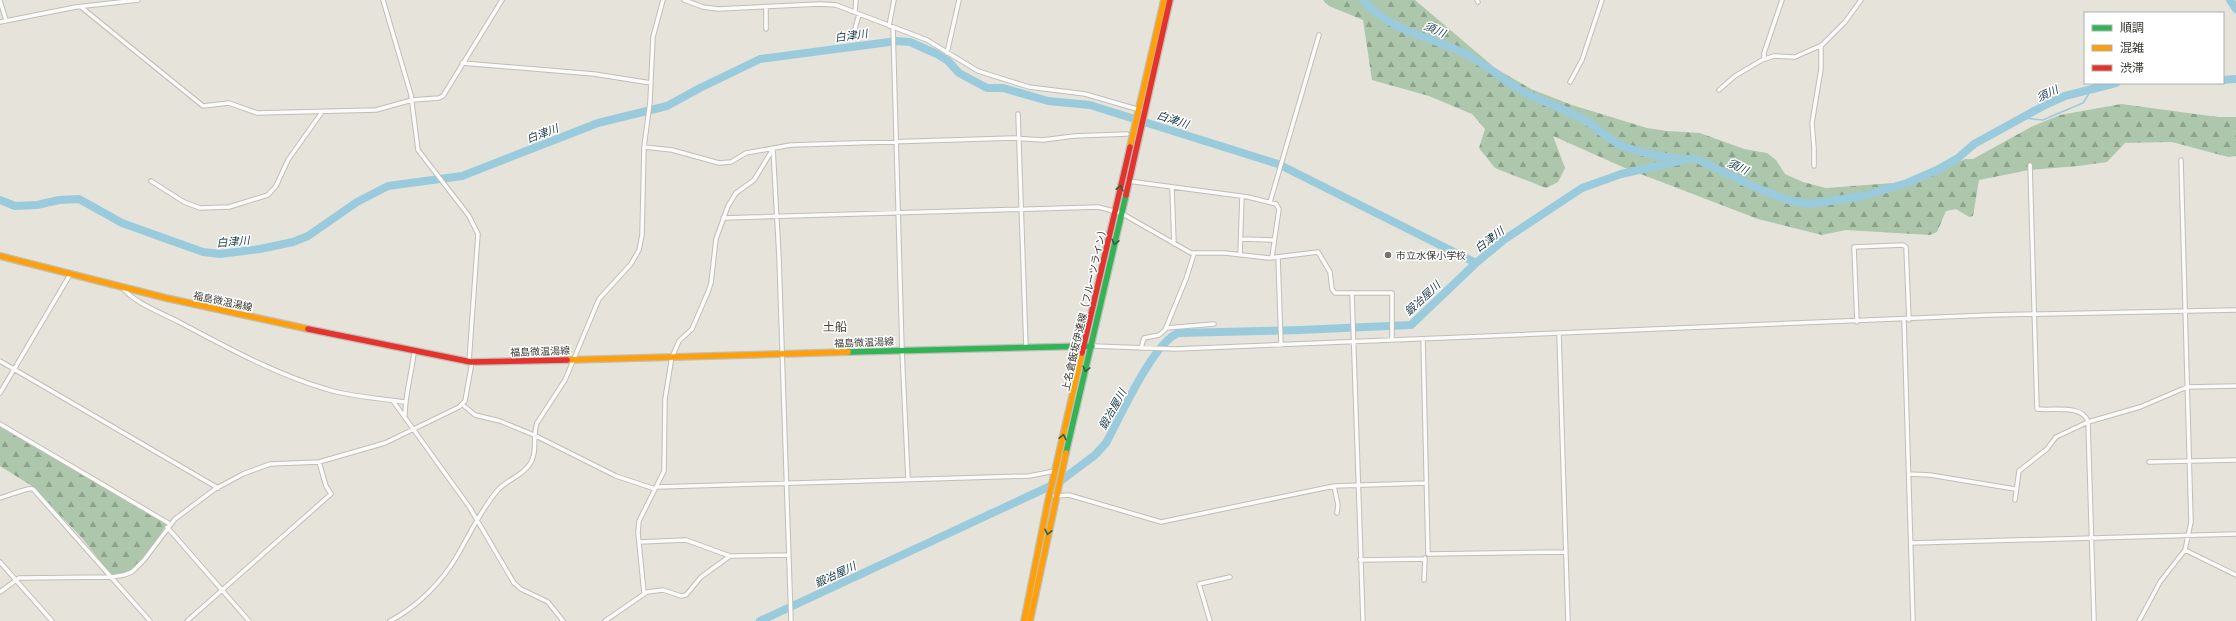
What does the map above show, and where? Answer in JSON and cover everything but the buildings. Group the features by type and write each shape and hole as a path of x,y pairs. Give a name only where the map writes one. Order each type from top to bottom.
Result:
{"main road":[{"name":"上名倉飯坂伊達線（フルーツライン）","path":"1141,112 1164,0"},
{"name":"上名倉飯坂伊達線（フルーツライン）","path":"1024,621 1053,495 1062,471 1092,346 1133,134 1141,112 1170,0"},
{"name":"上名倉飯坂伊達線（フルーツライン）","path":"1030,621 1053,495 1055,473 1118,212 1128,181 1133,134"},
{"name":"福島微温湯線","path":"0,256 208,307 414,352 471,362 576,358 1092,346"}],"street":[{"path":"0,0 6,20"},
{"path":"0,22 81,7 138,0"},
{"path":"383,0 412,100 418,150 469,216 478,234 471,362 463,405"},
{"path":"81,7 203,106 229,103 257,113 322,112 381,110 412,100 443,96 502,0"},
{"path":"390,621 409,610 444,574 458,555 476,521 498,490 517,478 530,464 535,452 534,435 541,416 562,387 576,358 599,299 631,264 640,246 644,147 651,83 653,37 663,0"},
{"path":"684,0 718,10 826,4 857,13 927,40 972,69 1023,86 1085,94 1141,112"},
{"path":"855,29 857,13 856,0"},
{"path":"894,0 891,27 908,479"},
{"path":"947,53 959,0"},
{"path":"1570,82 1582,60 1602,0"},
{"path":"1764,59 1782,0"},
{"path":"1719,90 1735,76 1764,59 1774,56 1795,57 1822,45 1845,22 1861,0"},
{"path":"766,7 766,29"},
{"path":"1270,202 1319,35"},
{"path":"1814,166 1812,123 1821,69 1822,45"},
{"path":"462,63 594,74 651,83"},
{"path":"151,181 184,202 200,208 229,207 268,195 276,186 288,160 322,112"},
{"path":"1018,114 1026,348"},
{"path":"644,147 666,149 724,163 746,153 791,145 896,143 1014,138 1043,140 1074,136 1133,134"},
{"path":"773,148 778,217 781,354 791,621"},
{"path":"644,593 639,542 640,517 656,488 664,468 665,399 673,356 679,341 692,329 708,292 712,276 716,238 732,198 751,184 773,148"},
{"path":"2139,621 2160,582 2186,550 2191,522 2181,160"},
{"path":"2030,165 2038,409 2077,411 2084,415 2088,422 2094,621"},
{"path":"1128,181 1172,188 1242,196 1270,202 1279,207 1273,240 1272,257"},
{"path":"1172,188 1174,244"},
{"path":"1240,255 1242,196"},
{"path":"724,218 898,214 1093,206 1118,212 1183,250 1194,254 1278,257 1318,252 1330,274 1332,289 1335,293 1392,293 1392,340"},
{"path":"1241,239 1273,240"},
{"path":"1857,322 1854,247 1903,245 1906,247 1909,474 1913,621"},
{"path":"1141,348 1144,338 1159,335 1166,328 1186,280 1194,254"},
{"path":"1278,257 1280,345"},
{"path":"0,393 71,273"},
{"path":"122,286 125,292 164,315 289,375 330,390 405,402"},
{"path":"1352,294 1363,621"},
{"path":"1092,346 1141,348 1280,345 2035,315 2236,310"},
{"path":"1166,328 1214,324"},
{"path":"1559,334 1568,621"},
{"path":"1423,339 1428,554 1425,559 1424,580"},
{"path":"405,415 405,402 411,379 414,352"},
{"path":"0,361 218,488"},
{"path":"2015,500 2017,475 2022,468 2048,449 2053,444 2056,437 2088,422 2140,407 2187,387 2236,386"},
{"path":"393,400 470,508 476,521 517,587 548,602 563,621"},
{"path":"463,405 475,415 500,421 534,435 616,476 656,488 1029,476 1062,471"},
{"path":"0,592 15,579 112,577 124,575 139,566 168,525 218,488 257,468 270,464 319,462 385,443 463,405"},
{"path":"0,424 168,525 248,621"},
{"path":"2148,462 2236,460"},
{"path":"187,621 331,494 326,486 319,462"},
{"path":"1909,474 1930,475 2015,489"},
{"path":"1053,495 1069,495 1161,522 1334,486 1426,484"},
{"path":"1334,486 1338,505 1337,513"},
{"path":"0,498 15,495 26,489 33,489 150,621"},
{"path":"1911,543 2236,534"},
{"path":"639,542 689,540 730,556 789,555"},
{"path":"2186,550 2236,575"},
{"path":"1428,554 1565,552"},
{"path":"604,621 644,593 663,590 681,596 686,595 701,577 730,556"},
{"path":"1360,560 1425,559"},
{"path":"0,562 52,621"},
{"path":"1210,621 1199,584 1230,577"}],"green space":[{"path":"1323,0 1415,0 1495,68 1531,89 1572,105 1647,128 1700,133 1744,149 1767,153 1776,160 1785,174 1803,182 1826,188 1907,182 1966,159 1973,159 2031,127 2060,115 2121,104 2218,117 2236,117 2236,156 2228,157 2172,142 2125,143 2107,162 2029,170 1979,180 1973,216 1969,217 1956,209 1946,211 1937,232 1930,235 1846,230 1822,235 1758,219 1625,168 1553,136 1565,168 1558,182 1546,188 1495,168 1479,148 1485,129 1472,114 1429,96 1372,80 1363,20 1329,6"},
{"path":"0,424 167,524 151,549 137,566 129,572 120,575 111,575 82,538 32,486 0,466"}],"waterway":[{"name":"須川","path":"1363,0 1373,10 1397,26 1464,53 1525,93 1583,119 1623,146 1640,152 1659,156 1679,159 1697,159 1752,186 1788,200 1810,204 1863,196 1907,183 1937,170 1958,158 1974,144 2047,104 2065,96 2112,84"},
{"path":"2230,0 2236,9"},
{"name":"白津川","path":"0,200 15,206 37,205 59,200 79,199 122,223 203,252 220,254 260,249 293,242 308,236 357,202 388,186 462,176 598,123 667,106 760,59 897,41 910,42 937,54 948,61 959,73 987,88 1003,88 1048,101 1090,105 1278,164 1476,263"},
{"name":"須川","path":"2224,80 2236,79"},
{"path":"2023,118 2043,120 2083,103 2092,89"},
{"name":"鍛冶屋川","path":"760,621 1059,482 1095,455 1106,443 1128,399 1148,365 1168,340 1178,333 1411,325 1476,263 1505,239 1582,188 1621,174 1684,160"}],"traffic: fast":[{"path":"1066,453 1126,195"},
{"path":"848,352 1092,346"}],"traffic: slow":[{"path":"1130,147 1164,0"},
{"path":"0,256 166,298 308,329"},
{"path":"567,360 848,352"},
{"path":"1024,621 1048,501 1082,353"},
{"path":"1030,621 1066,453"}],"traffic: jam":[{"path":"1126,195 1170,0"},
{"path":"1082,353 1130,147"},
{"path":"308,329 471,362 567,360"}],"place":[{"name":"市立水保小学校","path":"1388,255"}],"district":[{"name":"土船","path":"835,326"}]}
